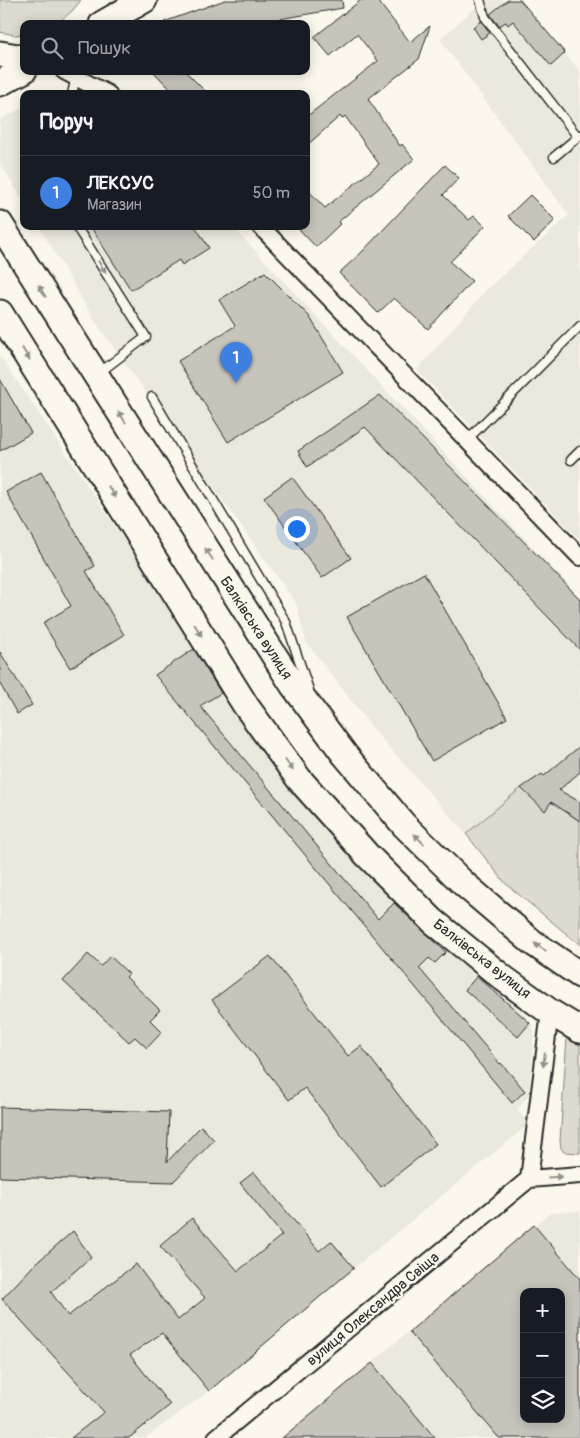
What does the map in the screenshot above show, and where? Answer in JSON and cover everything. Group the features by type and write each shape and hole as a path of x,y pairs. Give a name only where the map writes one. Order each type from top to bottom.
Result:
{"main road":[{"path":"92,20 102,0"},
{"path":"109,20 144,0"},
{"path":"0,54 20,57"},
{"path":"0,83 20,72"},
{"name":"Балківська вулиця","path":"0,224 293,685 345,755 404,825 458,878 532,942 580,975"},
{"name":"Балківська вулиця","path":"0,313 246,706 299,779 367,855 433,921 503,978 550,1012 580,1030"}],"street":[{"path":"72,75 100,90"},
{"path":"264,230 580,557"},
{"path":"550,1012 529,1179 580,1175"},
{"name":"вулиця Олександра Свіща","path":"216,1438 529,1179"}],"lane":[{"path":"480,0 485,17 579,136 554,157"},
{"path":"70,75 72,90"},
{"path":"79,230 146,337 96,376"},
{"path":"467,440 580,326"},
{"path":"152,397 286,622 318,718"},
{"path":"571,460 580,451"}],"shaded area":[{"path":"0,0 81,0 62,20 20,20 20,34 0,32"},
{"path":"484,0 520,0 580,71 580,540 417,370 488,288 569,215 440,39"},
{"path":"20,109 20,196 0,163 0,120"},
{"path":"41,230 236,230 580,598 580,821 521,789 466,834 374,730 306,642 296,603 97,324"},
{"path":"0,356 283,779 343,849 421,927 522,1011 532,1024 534,1033 529,1095 517,1110 529,1124 327,1290 209,1391 145,1438 0,1438"},
{"path":"521,788 551,802 580,821 580,945 506,884 466,834"},
{"path":"567,1037 580,1045 580,1153 564,1152 560,1141"},
{"path":"580,1211 580,1438 282,1438 550,1213"}],"building":[{"path":"225,0 342,0 343,8 280,20 170,20"},
{"path":"361,0 377,0 410,42 430,26 419,59 368,99 400,146 402,144 414,159 338,222 340,224 316,247 300,230 310,230 310,192 325,208 379,164 345,116 342,119 340,116 310,142 310,114 378,61 357,34 330,56 314,37"},
{"path":"508,0 520,0 565,53 551,66 513,21 508,25 506,22 499,26 490,14"},
{"path":"481,21 490,33 481,39 473,27"},
{"path":"157,75 189,75 204,90 171,90"},
{"path":"445,165 459,178 443,195 469,220 474,216 485,226 450,262 472,281 428,329 394,298 378,313 339,273 361,253"},
{"path":"530,195 555,220 534,242 508,216"},
{"path":"93,230 198,230 209,248 182,265 179,260 131,290"},
{"path":"265,272 309,316 343,372 228,442 178,361 235,326 219,300"},
{"path":"0,379 31,433 0,451"},
{"path":"380,395 580,599 580,650 365,427 307,467 298,451"},
{"path":"41,472 95,566 86,571 124,635 70,668 43,623 71,606 6,492"},
{"path":"292,477 351,558 322,578 264,497"},
{"path":"424,573 507,718 432,761 347,617"},
{"path":"194,649 221,693 200,706 378,919 394,903 446,952 435,963 429,958 419,968 525,1091 512,1103 155,675"},
{"path":"0,652 32,705 17,714 0,684"},
{"path":"580,746 580,772 559,790 580,802 580,821 551,802 545,811 521,788 542,774 544,776"},
{"path":"88,954 101,966 110,956 129,974 126,977 160,1010 150,1020 162,1032 147,1048 135,1037 129,1042 63,981"},
{"path":"270,956 348,1056 361,1046 436,1144 381,1187 305,1088 289,1100 212,1000"},
{"path":"477,976 530,1023 518,1037 465,990"},
{"path":"0,1107 169,1112 167,1162 201,1126 214,1140 173,1182 0,1177"},
{"path":"254,1172 319,1251 331,1241 354,1268 209,1391 162,1333 130,1355 170,1405 129,1438 71,1438 104,1412 2,1299 33,1266 73,1231 91,1257 51,1292 68,1316 136,1264 178,1320 205,1298 160,1246 192,1218 238,1271 282,1235 240,1183"},
{"path":"534,1225 580,1279 580,1438 499,1438 409,1332"},
{"path":"372,1363 435,1438 282,1438"}],"place":[{"name":"ЛЕКСУС","path":"236,383"}]}
